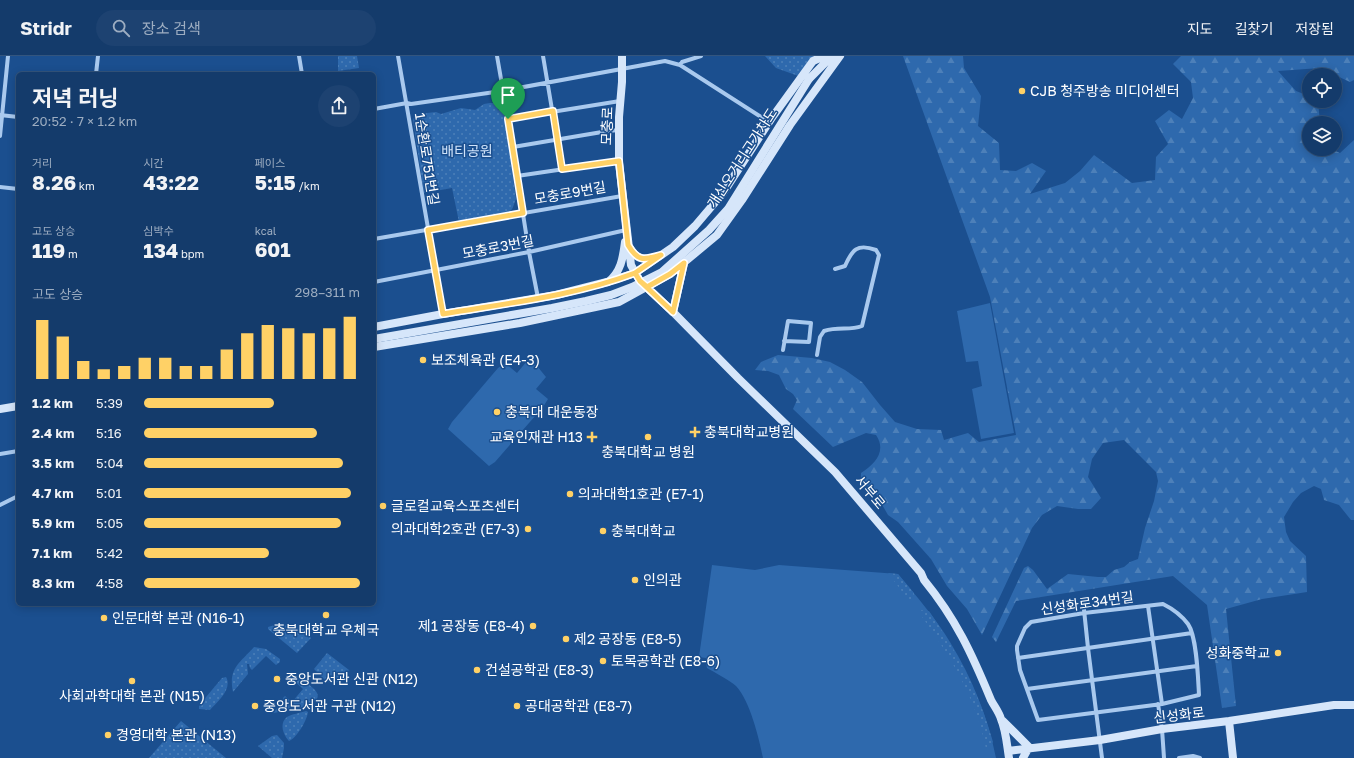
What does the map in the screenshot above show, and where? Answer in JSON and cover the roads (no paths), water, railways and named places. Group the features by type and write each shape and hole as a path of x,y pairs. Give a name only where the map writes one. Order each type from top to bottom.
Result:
{"main road":[{"name":"모충로","path":"622,56 623,70 619,130 619,161 622,196 630,265 640,281 647,287"},
{"path":"376,327 556,295 635,273 673,247 695,226 723,193 769,122 813,61 824,56"},
{"name":"개신오거리고가차도","path":"376,339 586,301 611,295 632,287 662,272 709,230 728,209 809,79 832,56"},
{"path":"376,347 520,323 619,302 670,274 717,235 742,200 790,125 840,56"},
{"path":"607,282 617,273 620,266 623,257 626,230"},
{"path":"628,245 633,254 638,258 650,259 661,255"},
{"path":"673,312 684,263"},
{"name":"서부로","path":"647,287 835,472 922,573 924,580 952,617 967,644 981,674 991,701 1002,720 1008,754"},
{"path":"0,409 16,406"},
{"name":"신성화로","path":"1008,754 1029,748 1100,740 1162,729 1229,722 1334,705 1354,705"},
{"path":"1002,720 1008,728 1029,748 1023,758"},
{"path":"1229,722 1232,758"}],"street":[{"path":"0,136 8,56"},
{"path":"96,72 98,56"},
{"path":"299,56 302,72"},
{"name":"1순환로751번길","path":"398,56 443,314"},
{"path":"497,56 529,252 539,298"},
{"path":"543,56 562,169"},
{"path":"680,65 682,62 701,56"},
{"path":"376,109 407,103 411,104 502,91 623,70 665,61 680,65 769,122"},
{"path":"508,119 620,101"},
{"path":"1,115 16,117"},
{"path":"513,147 619,130"},
{"path":"517,176 619,161"},
{"path":"0,187 16,189"},
{"name":"모충로9번길","path":"376,239 622,196"},
{"name":"모충로3번길","path":"376,282 529,252 626,230"},
{"path":"817,355 820,337 824,331 838,327 856,328 862,326 879,256 876,250 863,246 856,249 851,254 845,266 835,270"},
{"path":"783,350 784,341 788,321 811,323 809,342 784,341"},
{"path":"0,454 16,451"},
{"path":"0,505 16,497"},
{"path":"1083,600 1102,758"},
{"name":"신성화로34번길","path":"1097,712 1038,720 1020,670 1017,646 1031,622 1084,613 1163,604 1167,606 1188,624 1192,633 1197,666 1199,696 1160,704"},
{"path":"1148,606 1157,671 1164,758"},
{"path":"1018,658 1192,633"},
{"path":"1027,689 1197,666"},
{"path":"1097,712 1160,704"},
{"path":"1179,758 1193,756 1200,758"}],"place":[{"name":"CJB 청주방송 미디어센터","path":"1022,91"},
{"name":"보조체육관 (E4-3)","path":"423,360"},
{"name":"충북대 대운동장","path":"497,412"},
{"name":"충북대학교병원","path":"695,432"},
{"name":"교육인재관 H13","path":"592,437"},
{"name":"충북대학교 병원","path":"648,437"},
{"name":"의과대학1호관 (E7-1)","path":"570,494"},
{"name":"글로컬교육스포츠센터","path":"383,506"},
{"name":"의과대학2호관 (E7-3)","path":"528,529"},
{"name":"충북대학교","path":"603,531"},
{"name":"인의관","path":"635,580"},
{"name":"충북대학교 우체국","path":"326,615"},
{"name":"인문대학 본관 (N16-1)","path":"104,618"},
{"name":"제1 공장동 (E8-4)","path":"533,626"},
{"name":"제2 공장동 (E8-5)","path":"566,639"},
{"name":"성화중학교","path":"1278,653"},
{"name":"토목공학관 (E8-6)","path":"603,661"},
{"name":"건설공학관 (E8-3)","path":"477,670"},
{"name":"중앙도서관 신관 (N12)","path":"277,679"},
{"name":"사회과학대학 본관 (N15)","path":"132,681"},
{"name":"중앙도서관 구관 (N12)","path":"255,706"},
{"name":"공대공학관 (E8-7)","path":"517,706"},
{"name":"경영대학 본관 (N13)","path":"108,735"}],"park label":[{"name":"배티공원","path":"467,151"}]}
